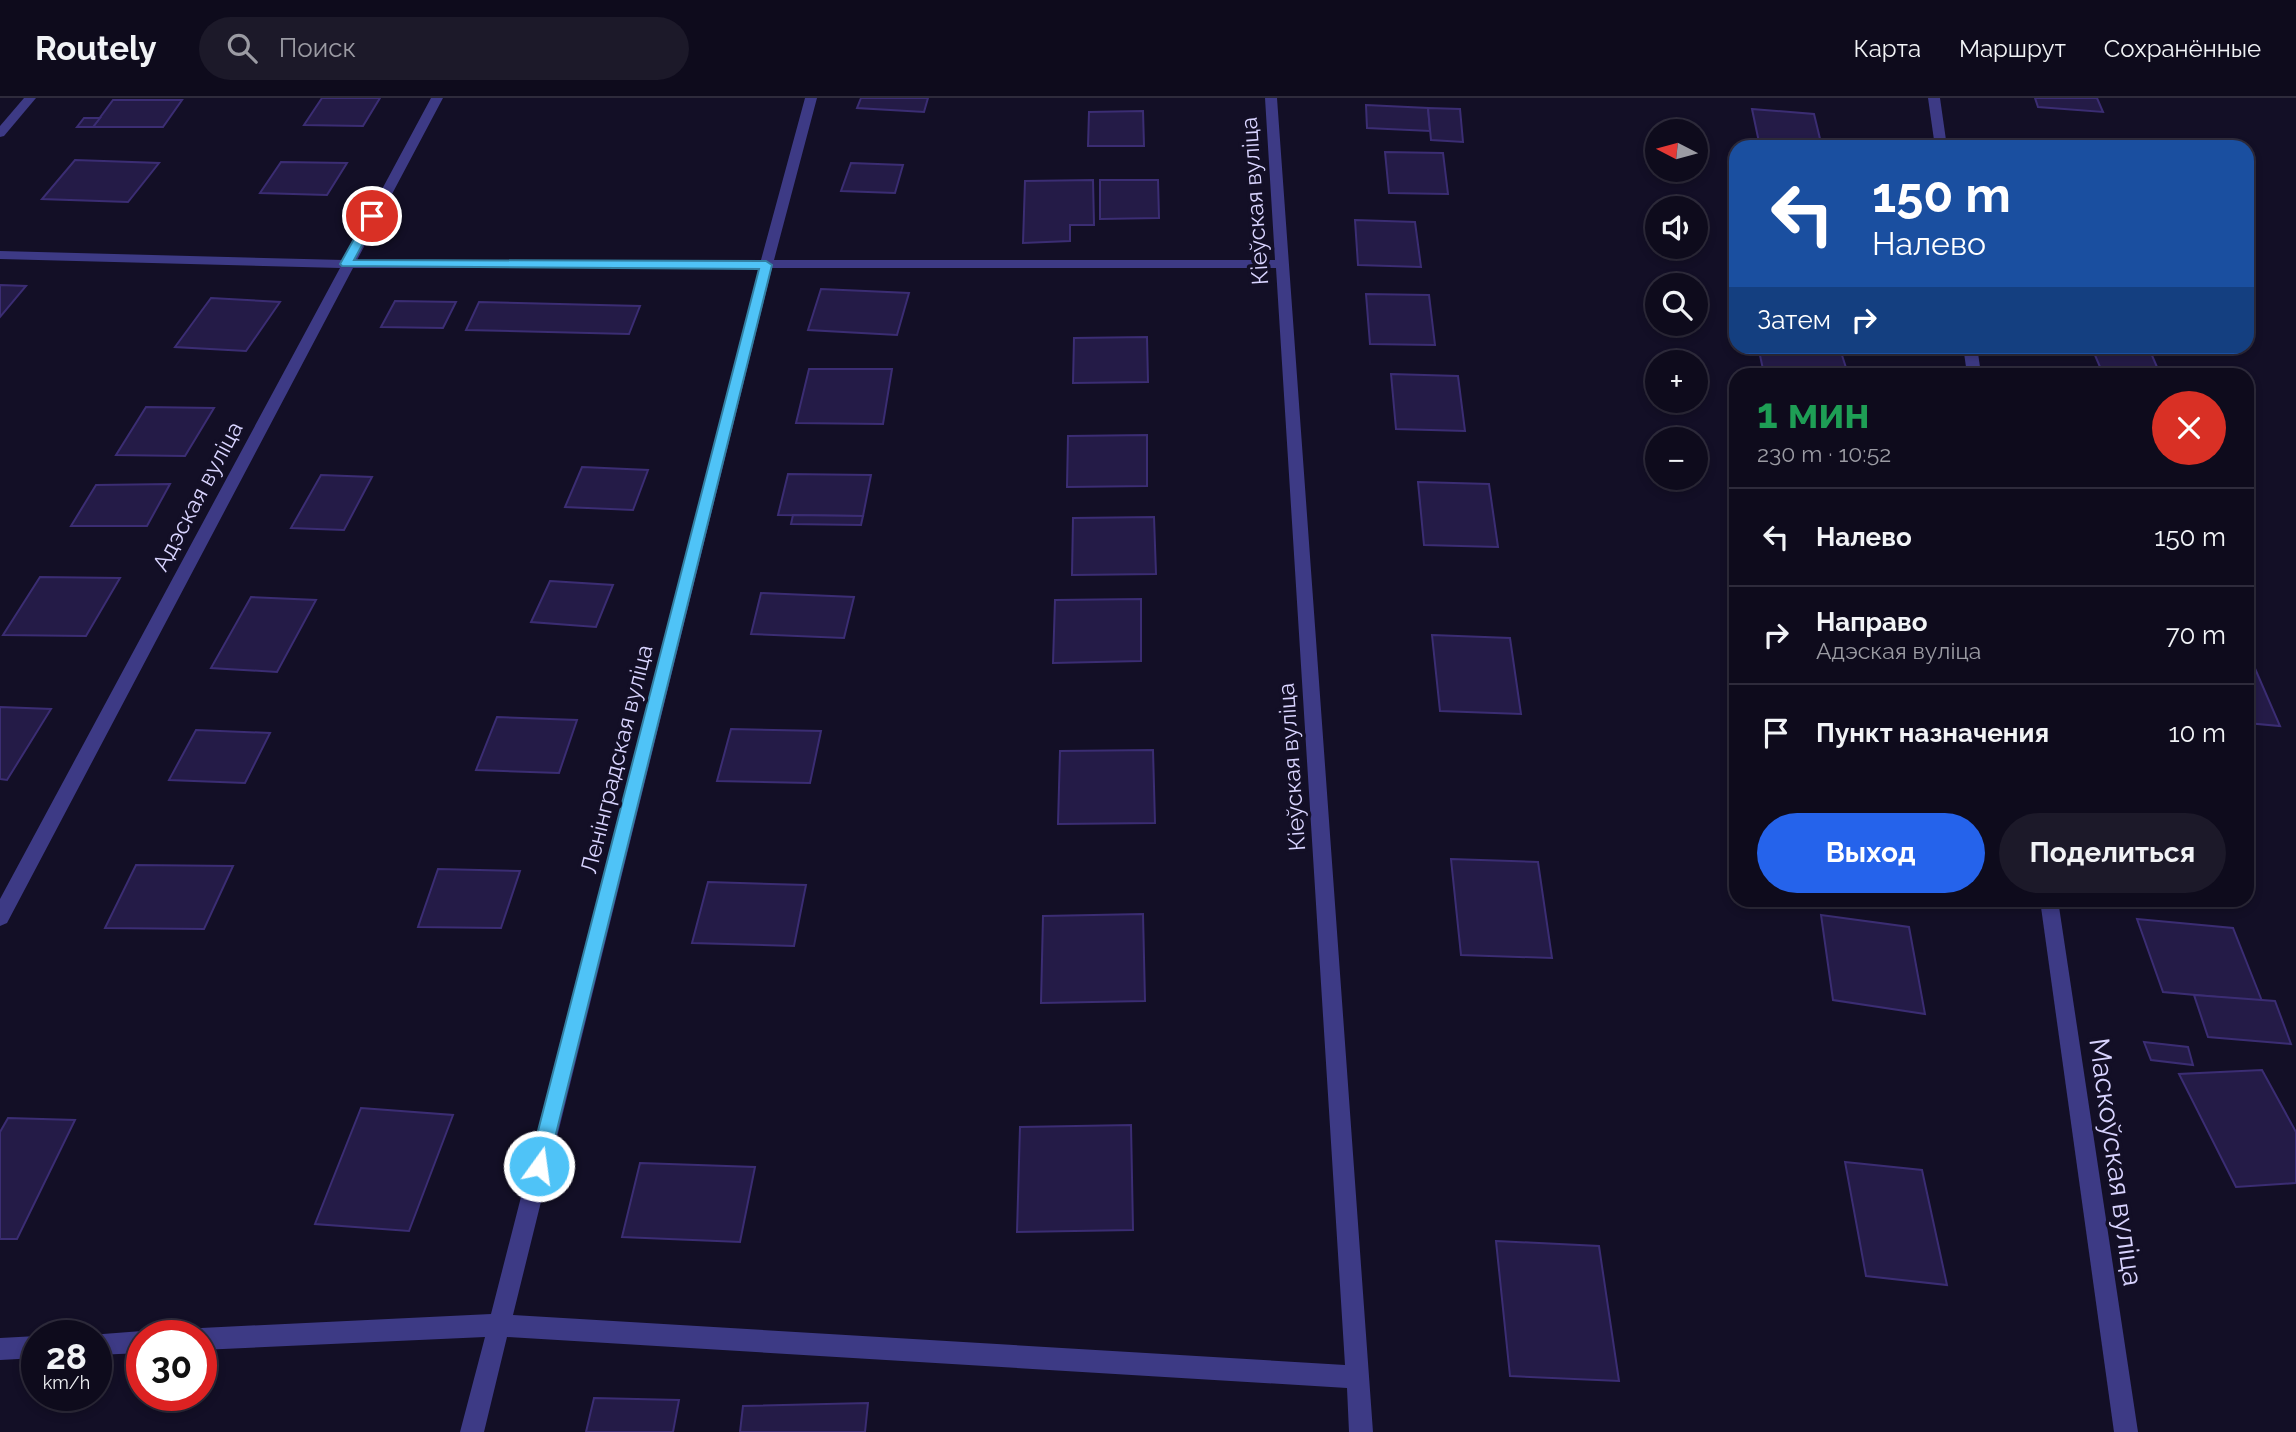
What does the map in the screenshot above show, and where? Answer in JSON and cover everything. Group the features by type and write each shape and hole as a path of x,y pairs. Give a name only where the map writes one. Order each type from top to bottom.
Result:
{"street":[{"path":"0,133 30,98"},
{"name":"Адэская вуліца","path":"0,917 346,264 437,98"},
{"name":"Ленінградская вуліца","path":"472,1432 766,265 811,98"},
{"name":"Кіеўская вуліца","path":"1271,98 1355,1377 1361,1432"},
{"path":"1934,98 1940,140"},
{"path":"0,255 346,264 1283,264"},
{"name":"Маскоўская вуліца","path":"2050,907 2126,1432"},
{"path":"217,1338 499,1325 1355,1377"},
{"path":"0,1349 21,1348"}],"building":[{"path":"322,98 380,98 363,126 304,125"},
{"path":"861,98 928,98 924,112 857,108"},
{"path":"2035,98 2097,98 2103,112 2038,107"},
{"path":"113,100 182,100 163,127 93,127"},
{"path":"1366,105 1428,108 1430,131 1367,128"},
{"path":"1428,108 1460,109 1463,142 1431,140"},
{"path":"1752,109 1814,114 1820,140 1759,140"},
{"path":"1143,111 1144,146 1088,146 1089,112"},
{"path":"84,118 100,118 93,127 77,127"},
{"path":"1385,152 1443,153 1448,194 1389,193"},
{"path":"75,160 159,163 128,202 42,199"},
{"path":"281,162 347,163 327,195 260,193"},
{"path":"851,163 903,165 895,193 841,191"},
{"path":"1093,180 1094,225 1070,225 1070,241 1023,243 1025,181"},
{"path":"1100,180 1158,180 1159,218 1100,219"},
{"path":"1355,220 1415,222 1421,267 1358,265"},
{"path":"0,285 26,286 0,317"},
{"path":"821,289 909,293 897,335 808,330"},
{"path":"1366,294 1429,295 1435,345 1370,344"},
{"path":"211,298 280,302 246,351 175,347"},
{"path":"395,301 456,302 443,328 381,327"},
{"path":"479,302 640,306 629,334 466,330"},
{"path":"1147,337 1148,382 1073,383 1074,338"},
{"path":"1760,354 1842,354 1846,368 1763,368"},
{"path":"2094,354 2151,354 2157,368 2100,368"},
{"path":"809,369 892,369 883,424 796,423"},
{"path":"1391,374 1458,376 1465,431 1396,429"},
{"path":"146,407 214,408 185,456 116,455"},
{"path":"1147,435 1147,486 1067,487 1068,436"},
{"path":"582,467 648,470 633,510 565,507"},
{"path":"788,474 871,475 863,516 778,515"},
{"path":"321,475 372,477 344,530 291,528"},
{"path":"1418,482 1489,484 1498,547 1424,545"},
{"path":"170,484 147,526 71,526 96,485"},
{"path":"793,515 863,516 861,525 791,524"},
{"path":"1154,517 1156,574 1072,575 1073,518"},
{"path":"40,577 120,578 86,636 3,635"},
{"path":"550,581 613,585 596,627 531,622"},
{"path":"761,593 854,597 844,638 751,634"},
{"path":"251,597 316,600 277,672 211,668"},
{"path":"1141,599 1141,661 1053,663 1055,600"},
{"path":"1432,635 1510,638 1521,714 1440,711"},
{"path":"2254,666 2280,726 2254,724"},
{"path":"0,707 51,709 7,780 0,779"},
{"path":"497,717 577,720 559,773 476,770"},
{"path":"731,729 821,731 810,783 717,781"},
{"path":"196,730 270,733 245,783 169,780"},
{"path":"1153,750 1155,823 1058,824 1060,751"},
{"path":"1451,859 1538,862 1552,958 1461,955"},
{"path":"136,865 233,866 204,929 105,928"},
{"path":"438,869 520,871 501,928 418,927"},
{"path":"708,882 806,885 794,946 692,943"},
{"path":"1143,914 1145,1001 1041,1003 1043,916"},
{"path":"1821,915 1909,927 1925,1014 1833,1000"},
{"path":"2137,919 2233,928 2262,1001 2163,992"},
{"path":"2194,995 2275,1001 2291,1044 2208,1037"},
{"path":"2144,1042 2188,1047 2193,1065 2151,1060"},
{"path":"2262,1070 2296,1132 2296,1183 2236,1187 2179,1074"},
{"path":"361,1108 453,1115 409,1231 315,1224"},
{"path":"8,1118 75,1120 17,1239 0,1239 0,1132"},
{"path":"1131,1125 1133,1230 1017,1232 1020,1127"},
{"path":"1845,1162 1922,1170 1947,1285 1866,1276"},
{"path":"640,1163 755,1167 740,1242 622,1237"},
{"path":"1496,1241 1599,1246 1619,1381 1510,1376"},
{"path":"594,1398 679,1400 673,1432 586,1432"},
{"path":"868,1403 865,1432 740,1432 743,1406"}],"route":[{"path":"372,216 346,264 766,265 539,1166"}]}
